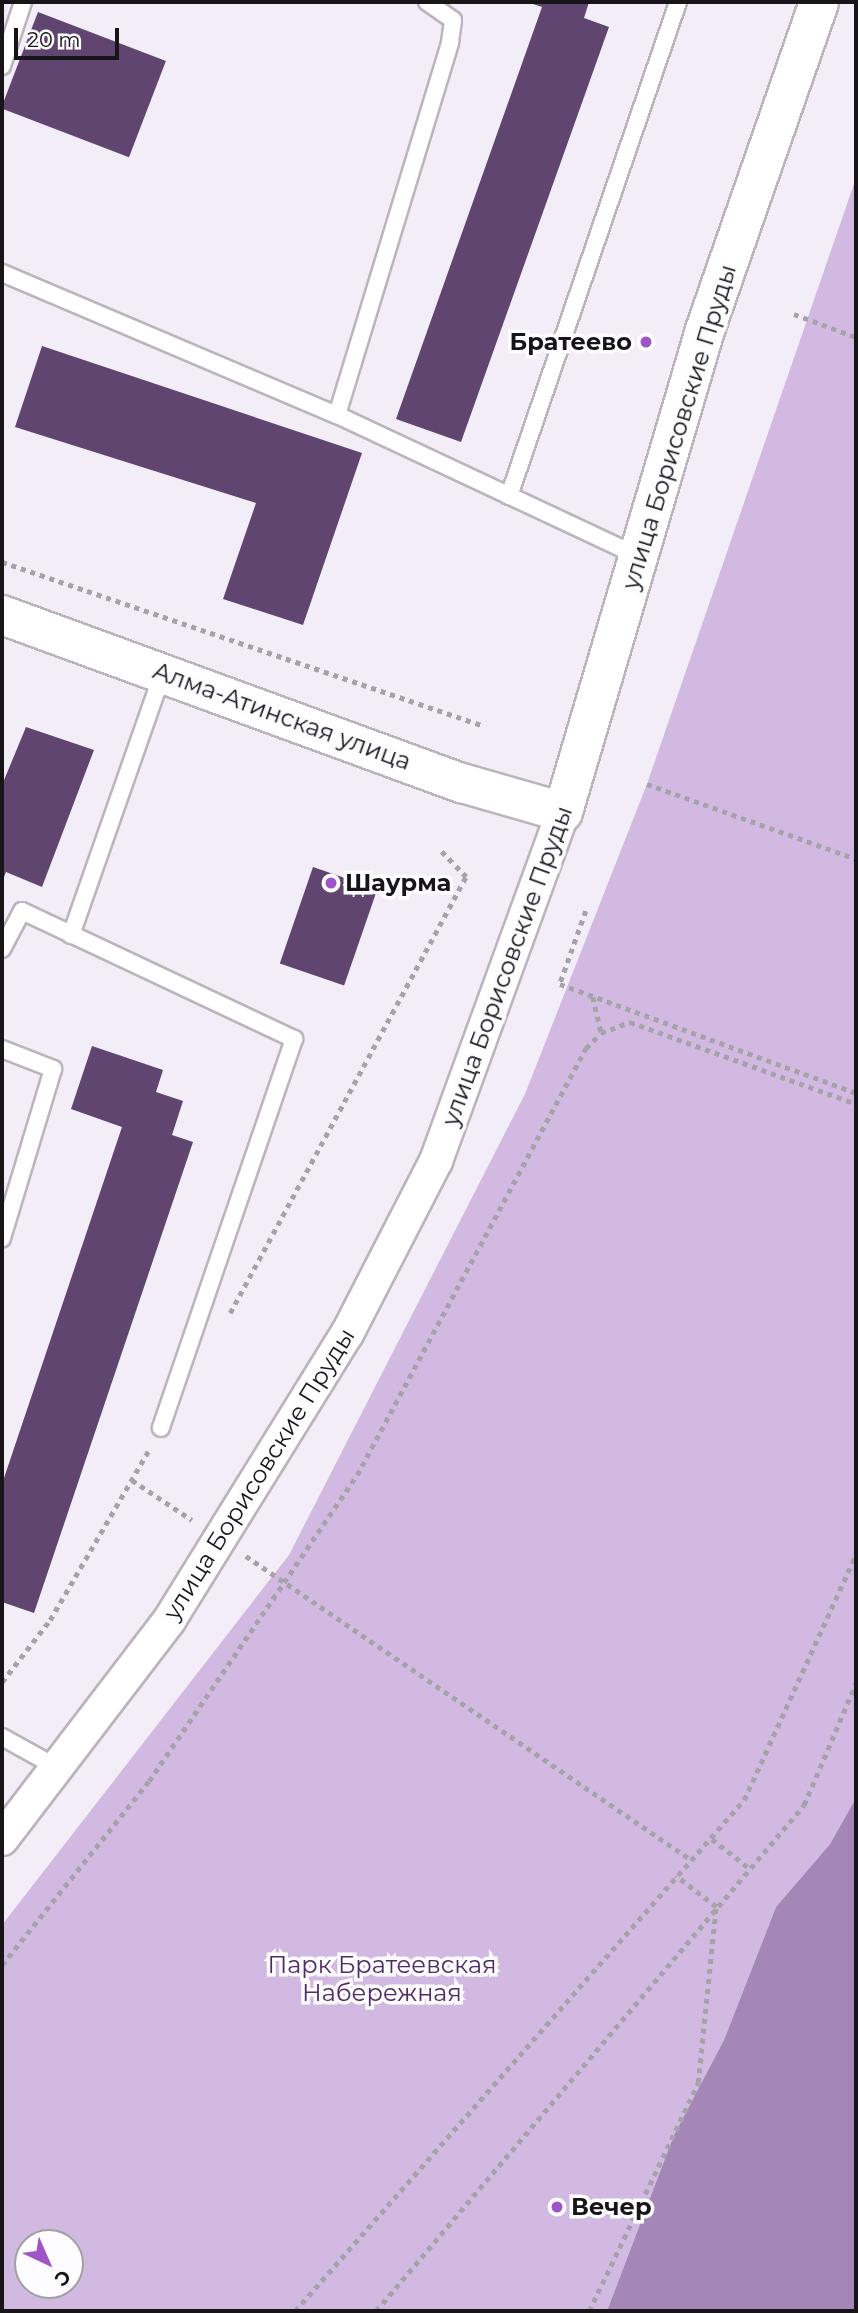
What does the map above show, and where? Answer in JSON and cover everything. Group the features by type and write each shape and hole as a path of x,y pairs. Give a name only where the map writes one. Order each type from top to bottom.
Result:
{"street":[{"name":"улица Борисовские Пруды","path":"2,1839 60,1769 223,1540 347,1334 436,1161 563,812 705,330 819,2"},
{"name":"Алма-Атинская улица","path":"2,615 164,671 462,783 563,812"}],"lane":[{"path":"2,66 23,2"},
{"path":"337,415 450,42 453,20 427,2"},
{"path":"509,496 678,2"},
{"path":"2,273 337,415 640,557"},
{"path":"71,935 164,671"},
{"path":"2,949 22,911 294,1039 160,1428"},
{"path":"2,1049 53,1069 2,1238"},
{"path":"2,1737 60,1769"}],"path":[{"path":"794,314 856,337"},
{"path":"2,562 481,725"},
{"path":"647,784 856,859"},
{"path":"225,1321 466,877 440,850"},
{"path":"586,911 560,984 856,1093"},
{"path":"593,996 601,1033"},
{"path":"2,1965 149,1781 286,1586 357,1475 586,1048 601,1033 630,1022 856,1104"},
{"path":"2,1682 50,1620 160,1428"},
{"path":"132,1480 690,1859"},
{"path":"295,2311 744,1800 856,1554"},
{"path":"376,2311 748,1867 804,1805 856,1683"},
{"path":"712,1839 748,1867"},
{"path":"676,1876 716,1907"},
{"path":"589,2311 698,2083 716,1907"}],"green space":[{"name":"Парк Братеевская Набережная","path":"856,178 856,1798 830,1844 776,1907 724,2040 674,2135 607,2311 2,2311 2,1925 289,1555 525,1094 647,784"}],"shaded area":[{"path":"856,1798 856,2311 607,2311 674,2135 724,2040 776,1907 830,1844"}],"building":[{"path":"527,2 589,2 584,18 609,27 461,442 396,419 542,7"},
{"path":"38,12 166,61 129,157 2,109"},
{"path":"42,346 362,453 303,625 223,599 256,503 15,427"},
{"path":"26,727 94,750 42,887 6,872 2,882 2,785"},
{"path":"313,867 377,889 344,986 280,963"},
{"path":"92,1046 163,1070 156,1092 183,1101 172,1135 193,1142 34,1613 2,1602 2,1484 122,1127 71,1109"}],"place":[{"name":"Братеево","path":"646,342"},
{"name":"Шаурма","path":"331,883"},
{"name":"Вечер","path":"557,2207"}]}
